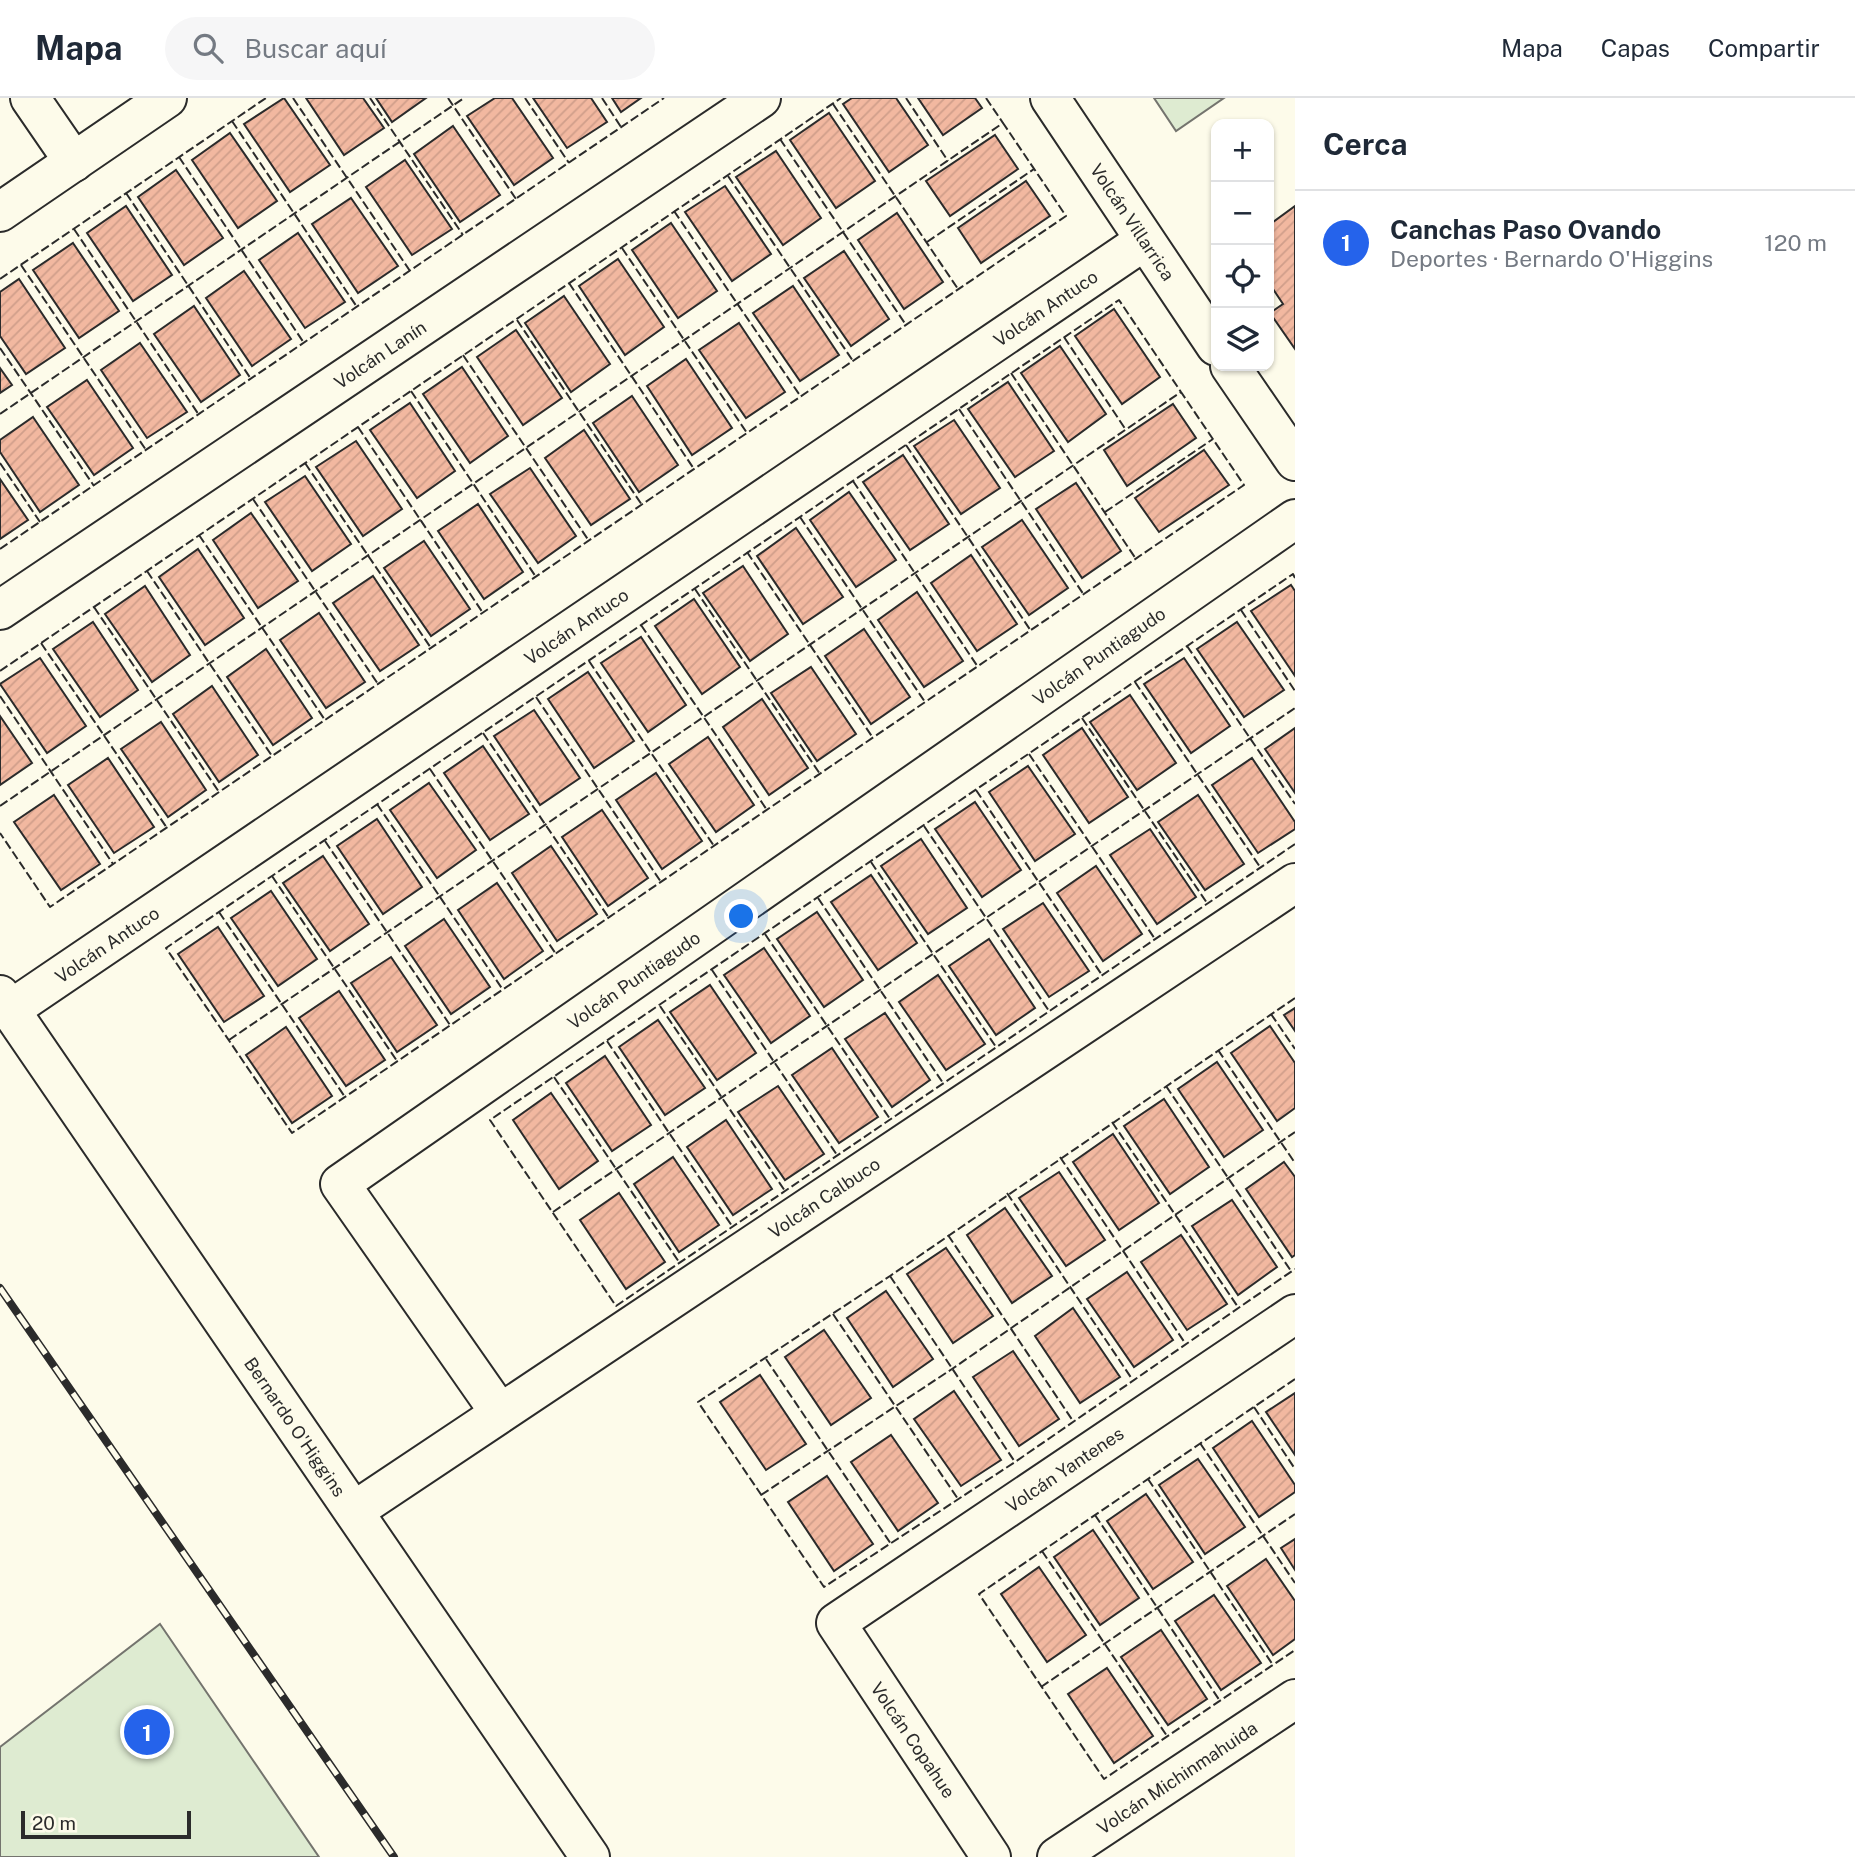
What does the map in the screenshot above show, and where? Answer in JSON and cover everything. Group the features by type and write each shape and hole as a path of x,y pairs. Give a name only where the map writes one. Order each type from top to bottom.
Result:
{"street":[{"path":"30,98 74,162"},
{"path":"0,212 167,98"},
{"name":"Volcán Lanín","path":"0,610 761,98"},
{"name":"Volcán Villarrica","path":"1050,98 1211,339"},
{"name":"Volcán Antuco","path":"5,1003 1144,241"},
{"path":"1233,371 1295,461"},
{"name":"Volcán Puntiagudo","path":"500,1413 340,1184 1295,519"},
{"name":"Volcán Calbuco","path":"354,1511 1295,883"},
{"name":"Bernardo O'Higgins","path":"5,1003 590,1857"},
{"name":"Volcán Yantenes","path":"836,1623 1295,1314"},
{"name":"Volcán Copahue","path":"836,1623 991,1857"},
{"name":"Volcán Michinmahuida","path":"1057,1857 1295,1699"}],"green space":[{"path":"1154,98 1224,98 1176,131"},
{"path":"160,1624 319,1857 0,1857 0,1747"}],"building":[{"path":"284,98 330,165 290,192 244,124"},
{"path":"306,98 363,98 384,128 344,155"},
{"path":"376,98 426,98 392,122"},
{"path":"495,98 512,98 553,158 514,185 467,116"},
{"path":"533,98 591,98 607,122 567,148"},
{"path":"612,98 641,98 621,112"},
{"path":"852,98 896,98 928,145 889,172 843,104"},
{"path":"918,98 975,98 982,108 943,135"},
{"path":"829,113 875,181 836,208 790,140"},
{"path":"453,126 500,195 460,222 414,154"},
{"path":"230,133 277,201 238,228 192,160"},
{"path":"995,135 1018,169 950,216 926,181"},
{"path":"776,151 821,218 783,245 736,177"},
{"path":"405,160 452,229 412,255 366,187"},
{"path":"176,170 223,238 184,265 138,197"},
{"path":"1026,181 1050,216 981,263 958,228"},
{"path":"725,186 771,254 732,281 685,212"},
{"path":"351,198 398,266 358,293 312,224"},
{"path":"126,206 172,275 133,301 87,233"},
{"path":"1295,206 1295,349 1274,319 1274,310 1283,304 1274,290 1274,221"},
{"path":"897,213 943,282 904,309 858,240"},
{"path":"671,223 717,291 678,318 632,250"},
{"path":"298,233 345,302 305,328 259,260"},
{"path":"73,243 119,311 79,338 33,270"},
{"path":"844,251 889,319 851,346 804,278"},
{"path":"618,259 664,327 625,355 579,286"},
{"path":"244,271 291,339 252,366 206,298"},
{"path":"19,279 65,348 26,374 0,336 0,292"},
{"path":"793,286 839,355 800,381 753,313"},
{"path":"564,296 610,364 571,392 525,323"},
{"path":"194,306 240,375 201,402 154,334"},
{"path":"1114,309 1160,377 1122,404 1075,336"},
{"path":"739,323 785,392 746,418 699,350"},
{"path":"516,330 562,398 523,425 477,357"},
{"path":"140,343 187,412 147,438 101,370"},
{"path":"1060,346 1106,414 1068,442 1021,373"},
{"path":"686,359 732,428 692,455 647,386"},
{"path":"462,367 508,436 470,463 423,394"},
{"path":"0,368 12,385 0,393"},
{"path":"87,380 133,448 94,475 47,407"},
{"path":"1008,382 1054,451 1015,477 968,409"},
{"path":"632,396 678,465 639,492 593,423"},
{"path":"410,403 455,471 417,498 370,430"},
{"path":"1173,404 1196,438 1127,486 1104,450"},
{"path":"33,417 79,485 40,512 0,452 0,440"},
{"path":"954,420 1000,488 961,514 914,446"},
{"path":"584,430 630,499 591,525 545,458"},
{"path":"356,441 402,509 363,536 316,467"},
{"path":"1204,450 1229,485 1159,532 1135,498"},
{"path":"903,455 949,524 910,550 863,482"},
{"path":"530,468 576,536 538,563 490,494"},
{"path":"305,476 351,544 312,571 265,502"},
{"path":"0,479 28,520 0,539"},
{"path":"1076,483 1121,551 1082,578 1036,509"},
{"path":"849,492 896,560 856,587 810,520"},
{"path":"478,504 523,572 484,599 438,531"},
{"path":"251,513 298,581 258,608 213,540"},
{"path":"1022,520 1068,588 1029,615 982,547"},
{"path":"796,528 843,597 803,624 757,556"},
{"path":"424,541 470,609 431,636 384,568"},
{"path":"198,549 244,618 205,645 159,577"},
{"path":"971,555 1017,624 977,651 931,583"},
{"path":"743,566 788,634 750,661 703,593"},
{"path":"373,576 419,645 380,671 333,603"},
{"path":"1291,585 1295,591 1295,676 1251,611"},
{"path":"145,586 190,655 152,682 105,614"},
{"path":"917,592 963,661 924,687 878,620"},
{"path":"694,599 740,667 702,694 655,626"},
{"path":"319,613 365,682 326,708 280,640"},
{"path":"93,622 138,690 100,717 53,649"},
{"path":"1237,622 1284,690 1244,717 1197,649"},
{"path":"864,629 910,697 871,724 825,656"},
{"path":"641,637 686,705 648,732 601,663"},
{"path":"266,649 312,718 273,745 227,677"},
{"path":"40,658 86,726 47,753 0,684"},
{"path":"1184,658 1230,726 1191,753 1144,684"},
{"path":"811,667 856,734 817,761 771,693"},
{"path":"588,672 634,741 594,768 548,699"},
{"path":"212,686 258,755 219,782 173,714"},
{"path":"1130,695 1176,763 1137,790 1090,722"},
{"path":"762,699 808,768 769,795 723,727"},
{"path":"534,710 580,778 540,805 494,736"},
{"path":"0,716 32,763 0,785"},
{"path":"161,722 206,790 168,817 121,749"},
{"path":"1082,728 1128,797 1089,823 1043,755"},
{"path":"1295,728 1295,793 1265,749"},
{"path":"708,737 754,805 716,832 669,764"},
{"path":"483,746 529,814 490,840 444,773"},
{"path":"108,758 154,827 114,853 68,785"},
{"path":"1252,758 1295,822 1295,829 1258,853 1212,785"},
{"path":"1028,766 1075,834 1035,861 989,792"},
{"path":"656,773 702,841 662,869 616,800"},
{"path":"429,783 476,850 437,878 390,810"},
{"path":"54,795 100,864 61,890 14,822"},
{"path":"1198,795 1244,864 1205,890 1158,822"},
{"path":"975,802 1021,870 982,897 935,829"},
{"path":"602,810 648,878 608,906 562,837"},
{"path":"377,819 422,887 383,914 337,846"},
{"path":"1150,829 1196,897 1157,924 1110,855"},
{"path":"921,839 967,908 928,934 881,866"},
{"path":"551,846 597,914 557,941 512,873"},
{"path":"323,856 369,924 330,951 283,883"},
{"path":"1096,866 1142,934 1103,961 1057,893"},
{"path":"871,875 917,943 878,970 831,902"},
{"path":"497,883 543,951 504,979 458,910"},
{"path":"271,891 317,959 278,986 231,918"},
{"path":"1043,903 1089,971 1049,997 1003,929"},
{"path":"817,912 863,980 824,1007 777,939"},
{"path":"444,919 490,987 451,1014 405,946"},
{"path":"218,927 264,996 224,1022 178,954"},
{"path":"989,939 1035,1008 996,1035 949,966"},
{"path":"764,948 810,1016 771,1043 724,975"},
{"path":"391,957 437,1025 397,1052 351,983"},
{"path":"938,975 985,1044 946,1070 899,1002"},
{"path":"710,985 756,1053 717,1080 670,1012"},
{"path":"339,991 385,1060 346,1086 299,1018"},
{"path":"1295,1008 1295,1031 1284,1015"},
{"path":"885,1013 930,1080 892,1107 845,1039"},
{"path":"658,1020 705,1088 665,1115 619,1047"},
{"path":"1270,1026 1295,1063 1295,1108 1277,1121 1231,1053"},
{"path":"286,1027 332,1096 292,1123 246,1055"},
{"path":"832,1048 878,1117 839,1143 792,1075"},
{"path":"605,1056 651,1125 612,1151 566,1083"},
{"path":"1217,1062 1263,1130 1224,1157 1178,1089"},
{"path":"778,1086 824,1154 785,1180 738,1112"},
{"path":"551,1093 598,1161 559,1189 513,1120"},
{"path":"1164,1099 1209,1167 1170,1194 1124,1126"},
{"path":"726,1120 772,1189 733,1215 687,1147"},
{"path":"1113,1134 1159,1203 1119,1230 1073,1162"},
{"path":"673,1157 719,1225 679,1252 634,1184"},
{"path":"1284,1162 1295,1177 1295,1255 1292,1257 1246,1189"},
{"path":"1059,1172 1105,1240 1066,1266 1019,1198"},
{"path":"619,1193 665,1262 626,1289 580,1220"},
{"path":"1232,1200 1277,1267 1238,1295 1192,1226"},
{"path":"1005,1208 1052,1276 1012,1303 967,1235"},
{"path":"1181,1235 1227,1304 1187,1330 1141,1262"},
{"path":"946,1248 993,1316 953,1343 907,1274"},
{"path":"1127,1272 1173,1340 1134,1367 1087,1299"},
{"path":"886,1291 933,1359 893,1387 847,1318"},
{"path":"1073,1308 1120,1377 1080,1403 1035,1336"},
{"path":"824,1330 871,1398 831,1425 785,1357"},
{"path":"1013,1351 1059,1419 1019,1446 973,1377"},
{"path":"760,1375 806,1444 766,1470 720,1402"},
{"path":"954,1391 1001,1460 961,1486 914,1419"},
{"path":"1295,1393 1295,1455 1266,1412"},
{"path":"1252,1421 1295,1485 1295,1492 1259,1517 1213,1448"},
{"path":"891,1435 938,1503 898,1531 851,1462"},
{"path":"1198,1459 1245,1527 1205,1554 1159,1485"},
{"path":"827,1476 873,1544 834,1571 788,1502"},
{"path":"1146,1494 1193,1562 1153,1589 1107,1521"},
{"path":"1093,1530 1139,1598 1100,1625 1054,1557"},
{"path":"1295,1539 1295,1570 1281,1548"},
{"path":"1266,1559 1295,1601 1295,1639 1273,1655 1227,1586"},
{"path":"1039,1567 1086,1635 1047,1662 1001,1594"},
{"path":"1214,1595 1261,1663 1221,1690 1175,1621"},
{"path":"1161,1630 1207,1699 1168,1725 1121,1657"},
{"path":"1107,1668 1153,1736 1114,1763 1068,1694"}],"railway":[{"path":"0,1288 394,1857"}],"fence":[{"path":"0,279 266,98"},
{"path":"293,98 410,271"},
{"path":"370,98 463,235"},
{"path":"448,98 516,199"},
{"path":"0,414 464,98"},
{"path":"525,98 569,163"},
{"path":"602,98 621,127"},
{"path":"0,549 664,98"},
{"path":"0,671 841,98"},
{"path":"906,98 948,161"},
{"path":"986,98 1003,123"},
{"path":"833,104 958,289"},
{"path":"232,121 357,307"},
{"path":"0,806 1003,123 1066,216 50,907 0,833"},
{"path":"780,139 906,325"},
{"path":"179,157 304,343"},
{"path":"927,242 1034,169"},
{"path":"728,176 853,361"},
{"path":"126,193 251,379"},
{"path":"674,211 801,397"},
{"path":"74,229 199,415"},
{"path":"622,248 747,433"},
{"path":"21,265 146,450"},
{"path":"569,283 694,469"},
{"path":"229,1040 1181,392 1244,485 292,1133 166,948 1119,300 1181,392"},
{"path":"517,320 642,505"},
{"path":"1064,337 1126,430"},
{"path":"0,348 94,486"},
{"path":"463,355 589,541"},
{"path":"1011,373 1136,559"},
{"path":"411,391 536,577"},
{"path":"959,409 1084,595"},
{"path":"358,427 483,613"},
{"path":"1105,512 1213,439"},
{"path":"906,445 1031,631"},
{"path":"0,463 40,522"},
{"path":"305,463 431,648"},
{"path":"853,481 978,667"},
{"path":"253,499 378,684"},
{"path":"800,517 925,702"},
{"path":"199,535 325,720"},
{"path":"747,552 873,738"},
{"path":"147,571 272,756"},
{"path":"1295,578 1293,574 490,1120 616,1306 1295,844"},
{"path":"695,589 820,774"},
{"path":"94,607 219,792"},
{"path":"1241,610 1295,691"},
{"path":"641,625 767,810"},
{"path":"41,643 167,828"},
{"path":"1187,646 1295,804"},
{"path":"589,661 714,846"},
{"path":"1135,682 1260,867"},
{"path":"0,696 113,864"},
{"path":"536,697 661,882"},
{"path":"553,1212 1295,708"},
{"path":"1082,718 1207,903"},
{"path":"483,733 609,918"},
{"path":"1029,754 1155,939"},
{"path":"430,769 556,954"},
{"path":"976,790 1102,975"},
{"path":"377,804 503,990"},
{"path":"924,826 1049,1011"},
{"path":"325,841 450,1025"},
{"path":"871,862 996,1047"},
{"path":"272,876 397,1061"},
{"path":"818,898 943,1083"},
{"path":"219,912 345,1097"},
{"path":"765,934 890,1119"},
{"path":"712,970 837,1155"},
{"path":"1295,998 890,1276 698,1402 824,1587 1015,1462 1295,1269"},
{"path":"660,1006 785,1191"},
{"path":"1271,1014 1295,1049"},
{"path":"607,1041 732,1226"},
{"path":"1218,1050 1295,1163"},
{"path":"554,1077 679,1262"},
{"path":"1166,1086 1291,1271"},
{"path":"1112,1122 1238,1307"},
{"path":"761,1495 952,1369 1295,1132"},
{"path":"1060,1157 1185,1343"},
{"path":"1007,1193 1132,1379"},
{"path":"948,1235 1073,1421"},
{"path":"890,1276 1015,1462"},
{"path":"833,1314 958,1499"},
{"path":"766,1359 891,1544"},
{"path":"1295,1379 979,1594 1104,1779 1295,1650"},
{"path":"1254,1407 1295,1469"},
{"path":"1200,1443 1295,1583"},
{"path":"1148,1479 1273,1665"},
{"path":"1041,1687 1295,1514"},
{"path":"1095,1515 1220,1701"},
{"path":"1042,1551 1167,1736"}],"place":[{"name":"Canchas Paso Ovando","path":"147,1732"}]}
